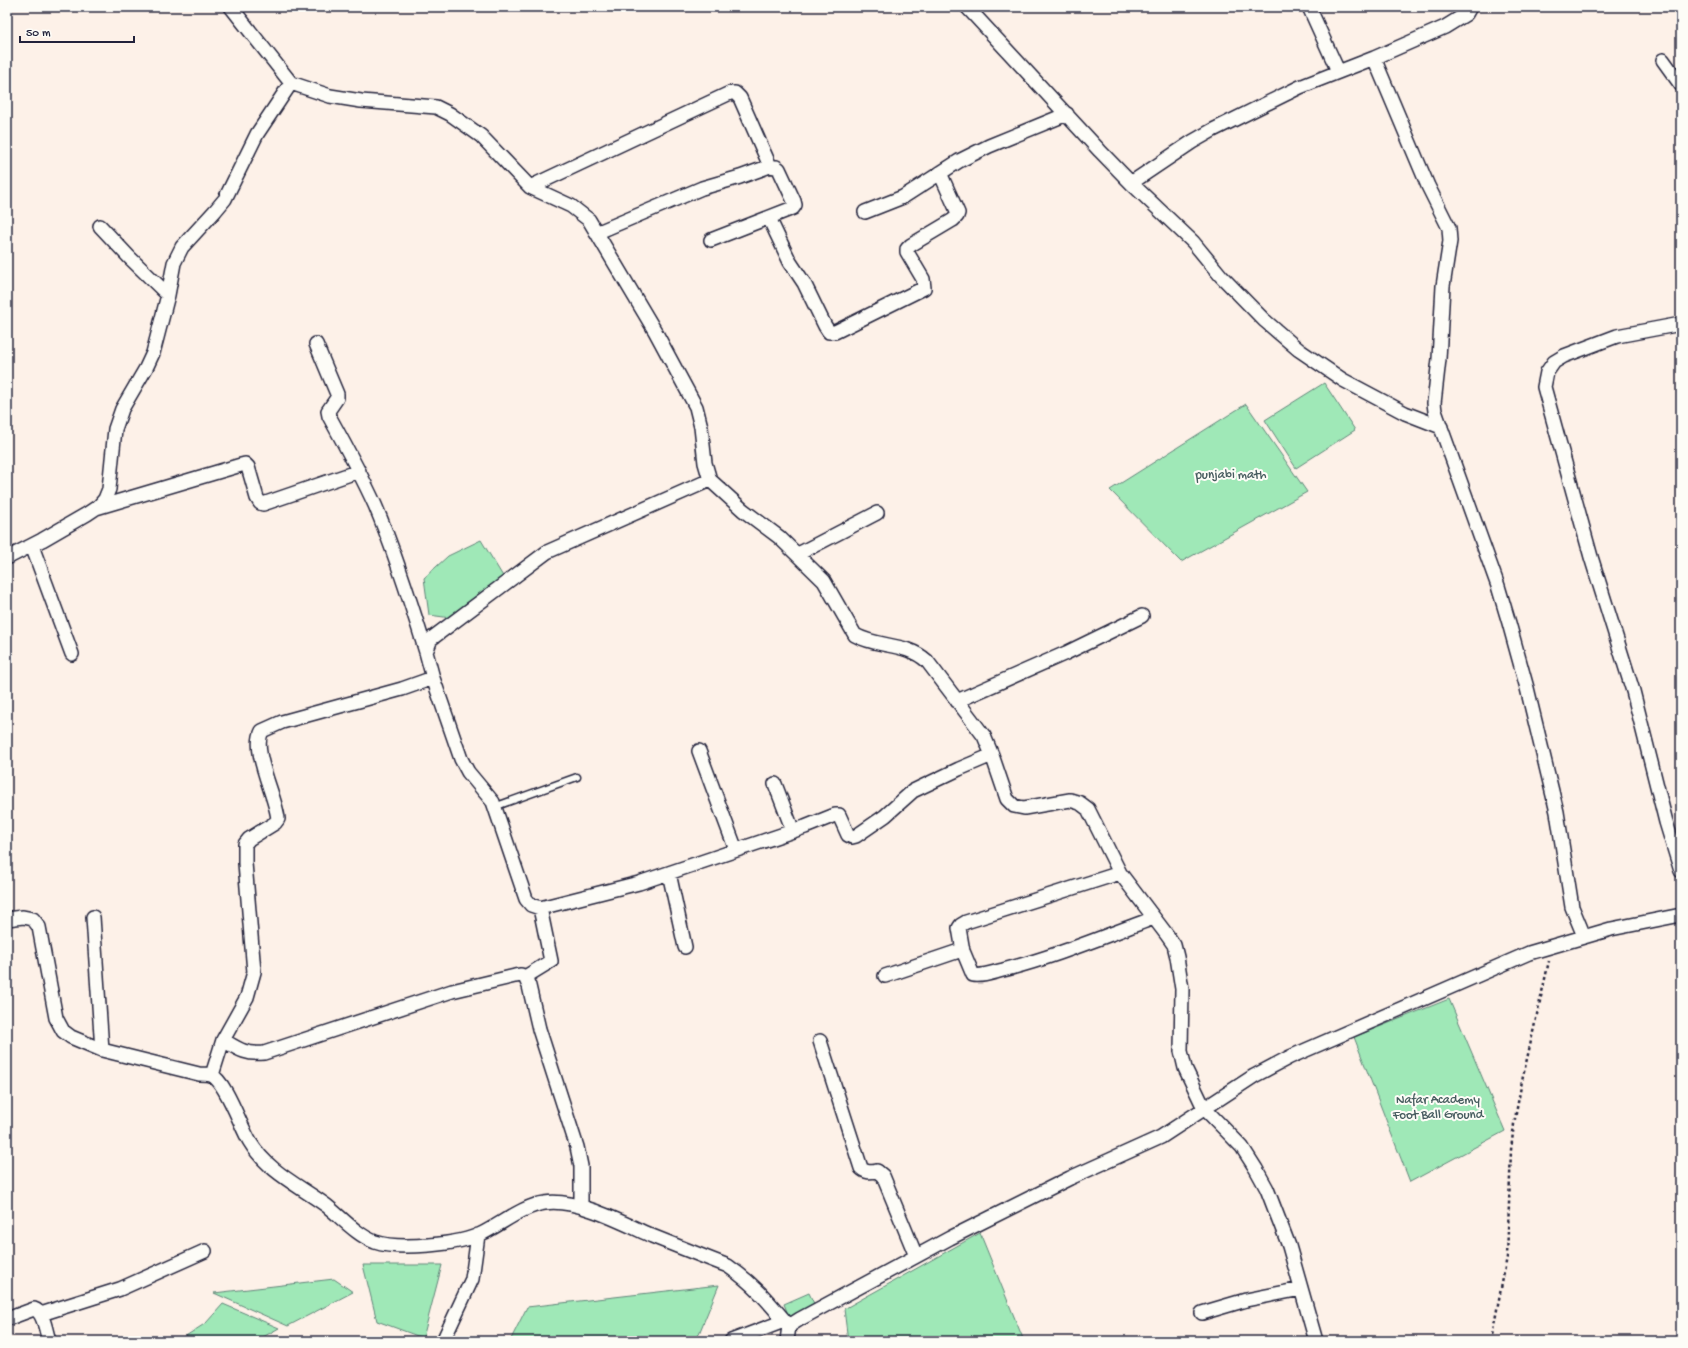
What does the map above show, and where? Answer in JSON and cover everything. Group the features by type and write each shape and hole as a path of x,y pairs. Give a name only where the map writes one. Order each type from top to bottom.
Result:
{"street":[{"path":"231,7 291,83 330,96 345,99 436,107 450,114 481,136 530,187 571,206 588,220 658,338 696,407 701,427 705,463 710,480 743,510 779,537 824,581 855,635 863,640 909,649 919,654 927,661 984,736 1007,799 1014,806 1024,808 1070,800 1080,803 1088,809 1120,873 1168,935 1174,945 1178,957 1182,989 1181,1051 1186,1068 1204,1108 1242,1147 1267,1189 1289,1246 1316,1341"},
{"path":"967,7 1131,183 1193,242 1221,276 1264,320 1299,350 1355,387 1405,413 1441,428"},
{"path":"1310,7 1338,72"},
{"path":"1131,183 1192,142 1300,87 1374,58 1445,27 1466,14 1470,7"},
{"path":"1374,58 1428,186 1449,228 1450,241 1443,286 1439,359 1434,403 1441,428 1498,586 1525,681 1557,812 1572,907 1584,936"},
{"path":"1663,60 1681,85"},
{"path":"96,508 105,499 109,488 114,436 122,409 153,353 168,295 174,263 182,247 225,199 257,134 291,83"},
{"path":"530,187 730,93 735,94 740,98 770,166"},
{"path":"865,212 903,197 959,161 989,146 1067,114"},
{"path":"596,232 695,190 770,166 779,169 795,205 789,210 711,240"},
{"path":"769,218 790,262 804,283 825,326 829,332 835,332 924,288 923,279 907,249 911,245 953,220 958,213 940,173"},
{"path":"100,226 168,295"},
{"path":"1681,324 1617,336 1564,356 1554,362 1547,372 1544,386 1591,557 1632,691 1666,822 1681,871"},
{"path":"316,344 337,394 337,398 328,411 329,416 359,471 376,507 405,586 433,678 461,759 468,772 485,791 494,807 526,899 531,905 540,908 638,883 793,831 829,817 839,815 848,835 852,837 856,836 885,816 913,791 992,755"},
{"path":"7,558 32,546 96,508 245,464 248,467 257,498 263,504 359,471"},
{"path":"426,652 431,639 547,552 710,480"},
{"path":"798,554 877,513"},
{"path":"32,546 72,654"},
{"path":"957,701 1066,653 1142,616"},
{"path":"212,1075 223,1040 247,997 254,972 245,863 245,844 249,839 275,823 278,819 260,755 258,743 262,731 282,722 402,689 433,678"},
{"path":"699,751 736,850"},
{"path":"775,784 793,831"},
{"path":"669,873 685,947"},
{"path":"1120,873 966,922 961,925 959,928 963,951 973,975 982,976 1027,964 1154,918"},
{"path":"525,977 551,961 540,908"},
{"path":"731,1341 786,1324 1070,1178 1161,1137 1254,1076 1290,1057 1529,953 1611,929 1678,916"},
{"path":"7,919 22,917 33,919 39,927 56,1018 64,1031 71,1037 102,1050 199,1074 212,1075 222,1084 250,1143 264,1160 278,1173 326,1206 361,1234 374,1241 390,1246 438,1244 478,1235 529,1208 545,1202 581,1206 728,1266 760,1292 786,1324 787,1341"},
{"path":"93,917 102,1050"},
{"path":"885,976 954,952 963,951"},
{"path":"223,1040 241,1051 252,1055 264,1054 452,991 521,975 525,977 529,986 548,1058 577,1147 581,1166 581,1206"},
{"path":"820,1041 851,1141 861,1168 867,1172 877,1171 883,1176 916,1256"},
{"path":"443,1341 459,1310 472,1279 478,1235"},
{"path":"41,1314 120,1289 205,1251"},
{"path":"1202,1312 1246,1300 1301,1289"},
{"path":"7,1319 34,1309 38,1310 41,1314 49,1341"}],"lane":[{"path":"494,807 576,777"}],"path":[{"path":"1491,1341 1507,1257 1511,1150 1514,1124 1522,1081 1553,945"}],"green space":[{"path":"1324,383 1355,430 1296,468 1265,420"},
{"name":"punjabi math","path":"1246,404 1307,492 1181,562 1110,490"},
{"path":"481,540 504,578 451,618 429,615 424,578 448,556"},
{"name":"Nafar Academy Foot Ball Ground","path":"1449,999 1505,1131 1410,1182 1354,1037"},
{"path":"980,1233 1024,1341 848,1341 844,1309"},
{"path":"363,1265 442,1265 423,1338 377,1321"},
{"path":"334,1279 353,1292 288,1326 214,1293"},
{"path":"719,1285 696,1341 510,1341 527,1307"},
{"path":"809,1293 816,1308 791,1322 784,1304"},
{"path":"223,1304 279,1328 256,1341 178,1341 206,1323"}]}
